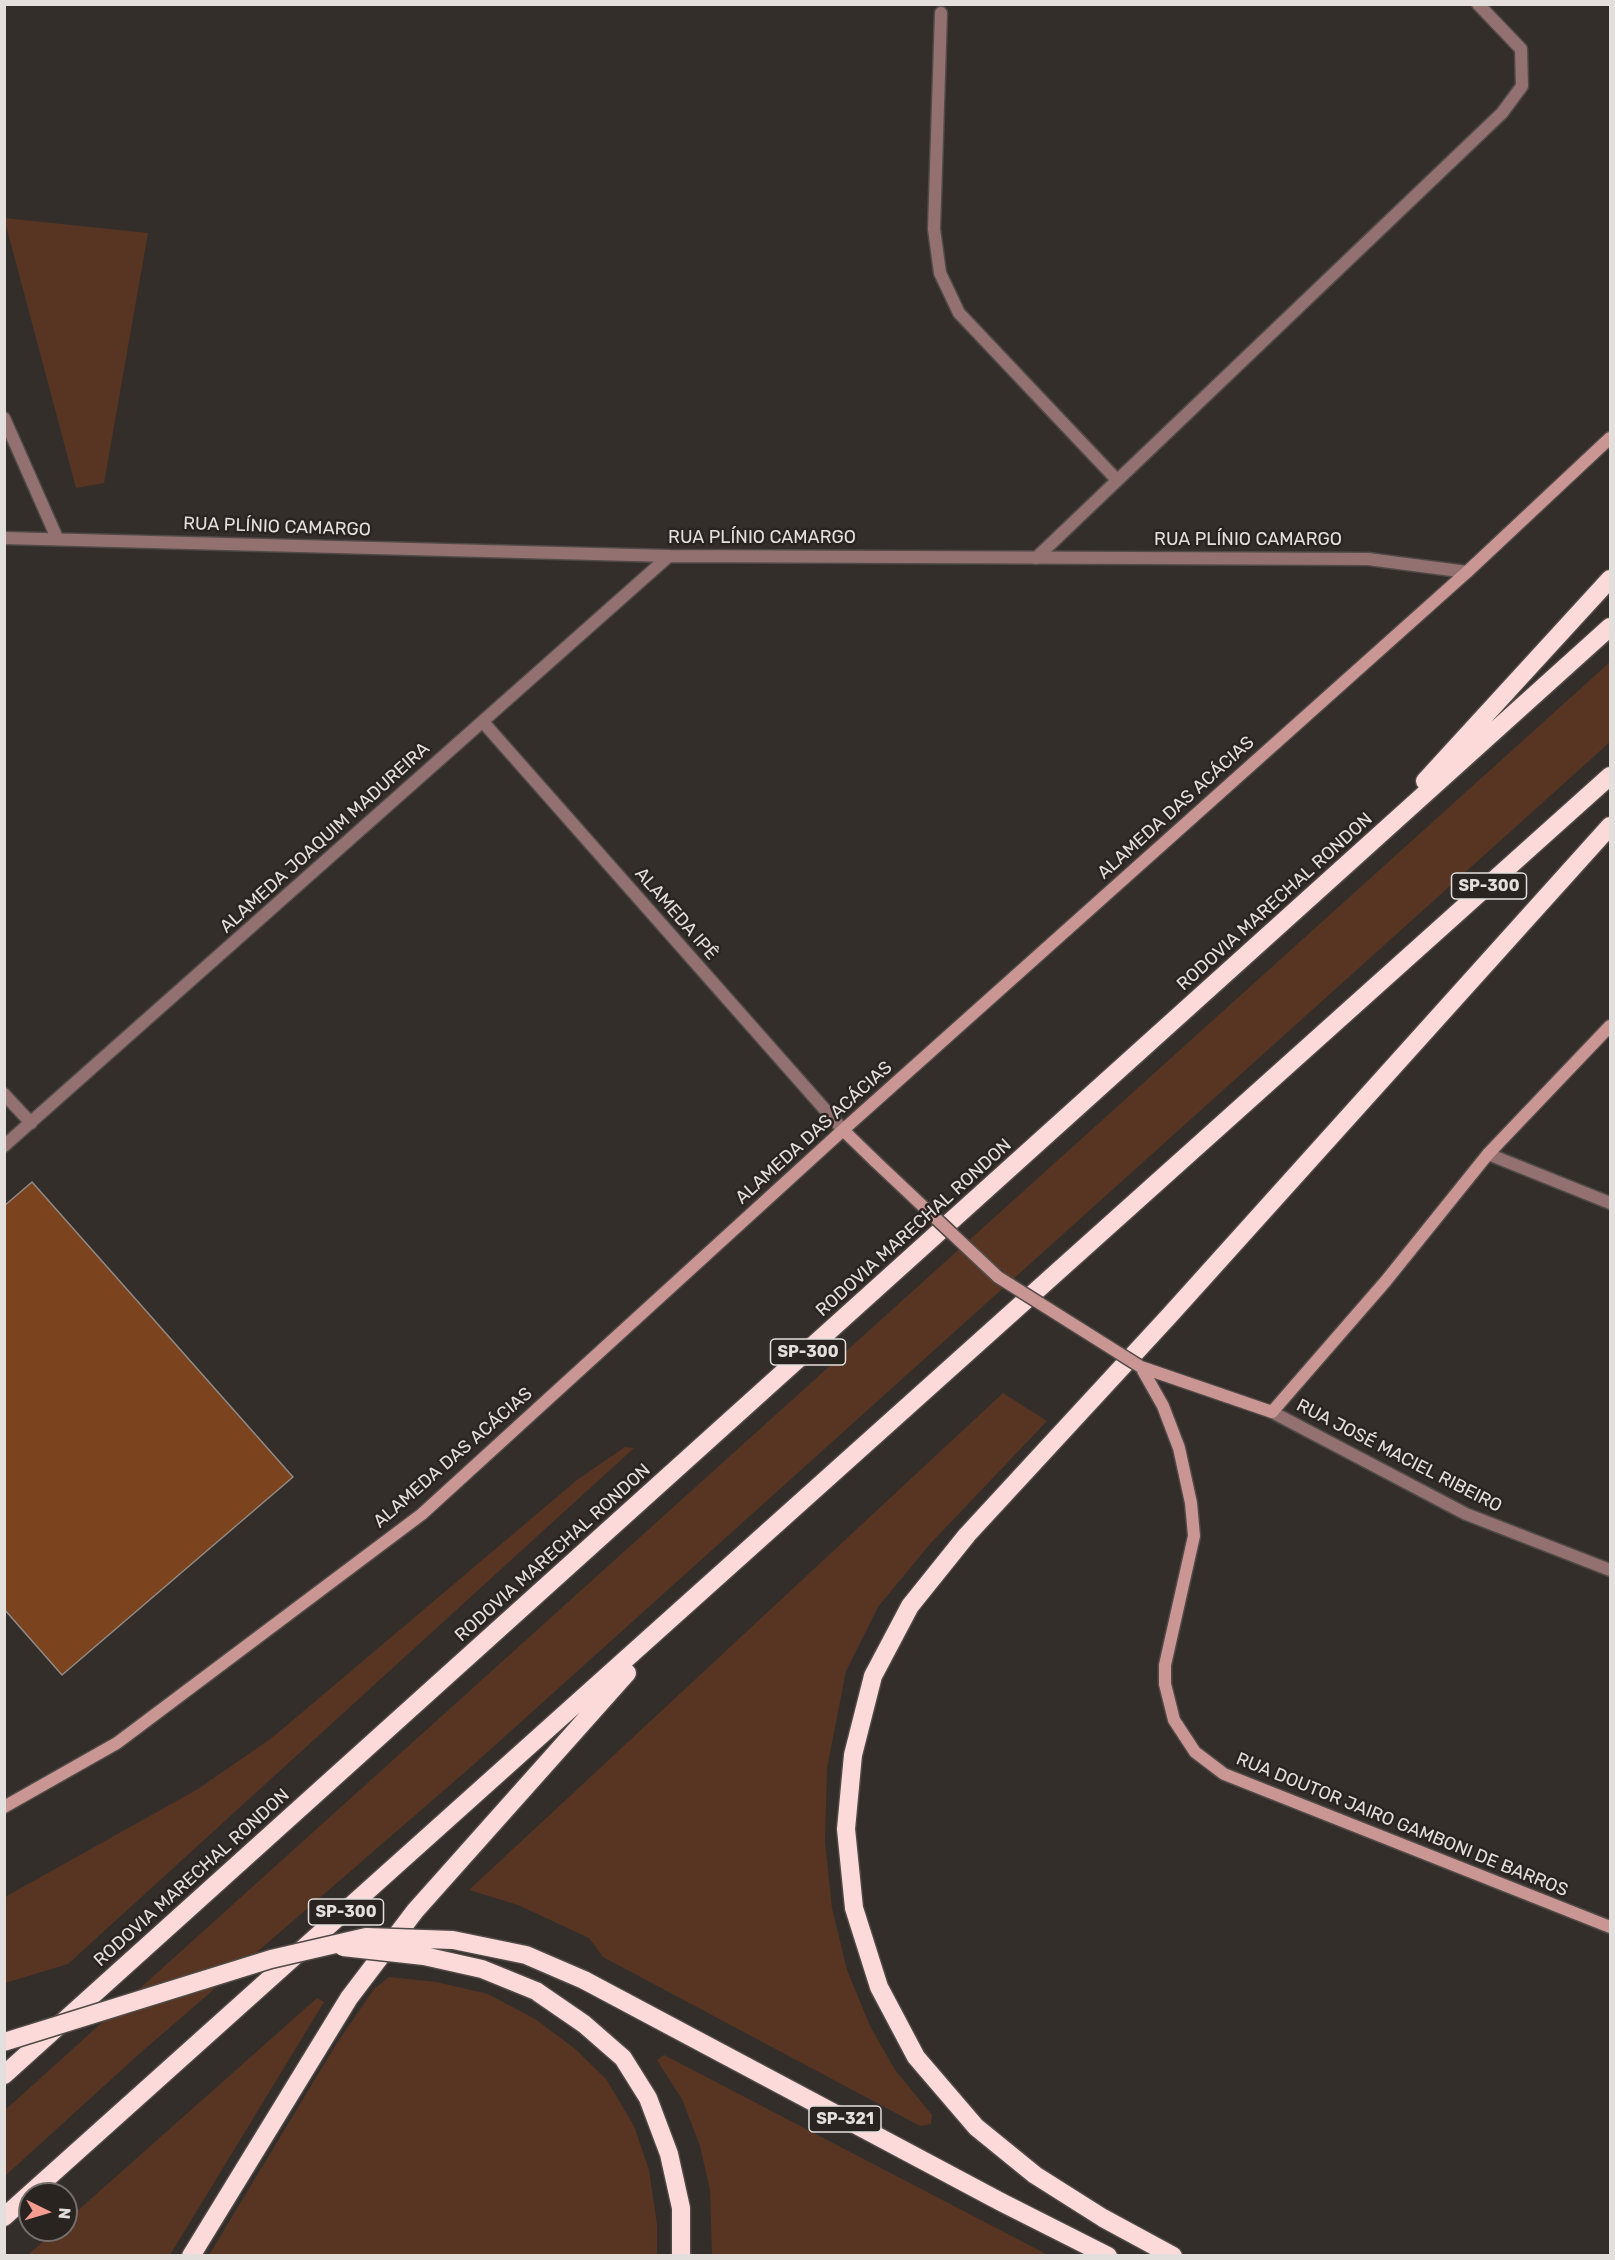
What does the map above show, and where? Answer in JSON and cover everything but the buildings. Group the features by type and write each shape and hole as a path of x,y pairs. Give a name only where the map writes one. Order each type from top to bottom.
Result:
{"highway":[{"path":"1349,865 1611,579"},
{"name":"RODOVIA MARECHAL RONDON","path":"4,2075 1611,627"},
{"name":"SP-300","path":"4,2217 687,1607 1611,776"},
{"path":"1173,2256 1103,2218 1035,2175 976,2127 916,2057 879,1987 854,1908 846,1829 853,1755 873,1676 910,1606 967,1535 1178,1306 1611,826"},
{"path":"191,2256 349,1998 415,1911 687,1607"},
{"name":"SP-321","path":"329,1946 366,1937 453,1940 526,1955 584,1980 1000,2202 1108,2256"},
{"path":"4,2042 271,1959 329,1946 424,1956 482,1969 536,1991 584,2024 623,2058 648,2098 669,2154 681,2208 681,2256"}],"main road":[{"name":"ALAMEDA DAS ACÁCIAS","path":"4,1807 117,1743 422,1514 843,1130 1467,572 1611,438"},
{"path":"843,1130 998,1277 1141,1367 1255,1404 1272,1412 1384,1282 1488,1154 1611,1026"},
{"name":"RUA DOUTOR JAIRO GAMBONI DE BARROS","path":"1141,1367 1163,1406 1179,1448 1191,1503 1194,1536 1165,1665 1165,1684 1174,1720 1195,1752 1224,1774 1611,1927"}],"street":[{"path":"1036,558 1502,113 1522,86 1521,49 1478,4"},
{"path":"941,13 934,229 940,273 959,313 1117,480"},
{"path":"4,417 57,538"},
{"name":"RUA PLÍNIO CAMARGO","path":"4,538 669,556 1368,559 1467,572"},
{"name":"ALAMEDA JOAQUIM MADUREIRA","path":"4,1146 669,556"},
{"name":"ALAMEDA IPÊ","path":"483,722 843,1130"},
{"path":"4,1094 31,1123"},
{"path":"1488,1154 1611,1203"},
{"name":"RUA JOSÉ MACIEL RIBEIRO","path":"1272,1412 1466,1514 1611,1570"}],"shaded area":[{"path":"4,218 148,233 104,483 76,488"},
{"path":"1610,662 1610,742 472,1766 138,2055 5,2176 4,2111"},
{"path":"1003,1393 1047,1421 930,1544 878,1607 846,1671 827,1768 825,1842 832,1908 847,1970 870,2026 895,2070 932,2115 931,2124 920,2126 603,1957 589,1938 518,1905 469,1890"},
{"path":"625,1447 634,1448 68,1964 5,1983 5,1897 198,1789 273,1737 577,1480"},
{"path":"389,1977 436,1982 488,1994 535,2019 574,2048 606,2079 634,2126 649,2170 657,2224 657,2255 209,2255 335,2046 374,1989"},
{"path":"317,1998 324,2002 170,2255 28,2255 43,2242 78,2242 78,2210"},
{"path":"664,2055 1048,2255 712,2255 710,2190 700,2146 682,2099 657,2060"}]}
